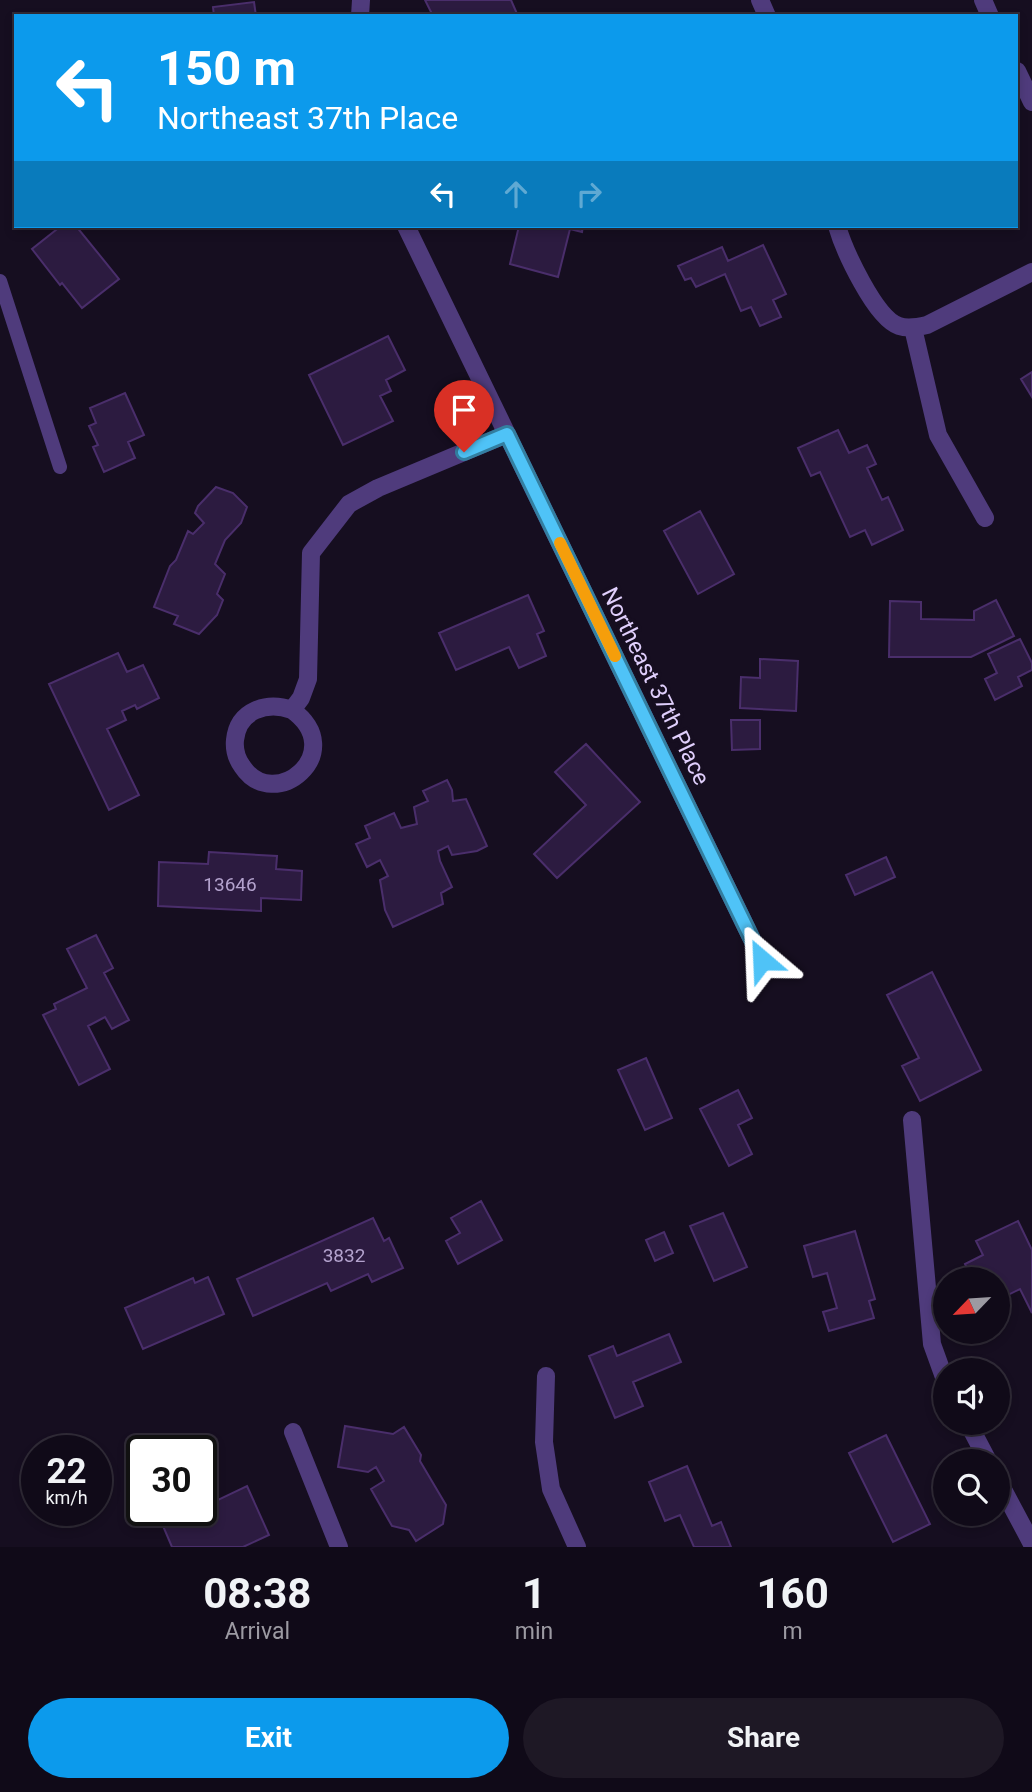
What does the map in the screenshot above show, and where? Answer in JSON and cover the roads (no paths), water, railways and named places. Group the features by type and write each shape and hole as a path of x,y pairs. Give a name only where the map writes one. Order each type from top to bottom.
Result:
{"street":[{"path":"1018,73 1032,102"},
{"name":"Northeast 37th Place","path":"407,228 762,960"},
{"path":"837,228 864,287 883,314 906,327 927,326 1032,272"},
{"path":"906,327 938,435 985,519"},
{"path":"292,710 302,698 307,679 311,553 349,503 378,488 507,434"},
{"path":"269,705 292,710 310,727 313,751 309,763 302,773 279,784 256,779 246,772 235,750 235,738 240,726 247,716 269,705"},
{"path":"912,1120 932,1344 937,1358"},
{"path":"546,1376 544,1442 551,1489 577,1547"},
{"path":"293,1432 339,1547"},
{"path":"1010,1503 1032,1544"}],"lane":[{"path":"0,281 60,467"}]}
